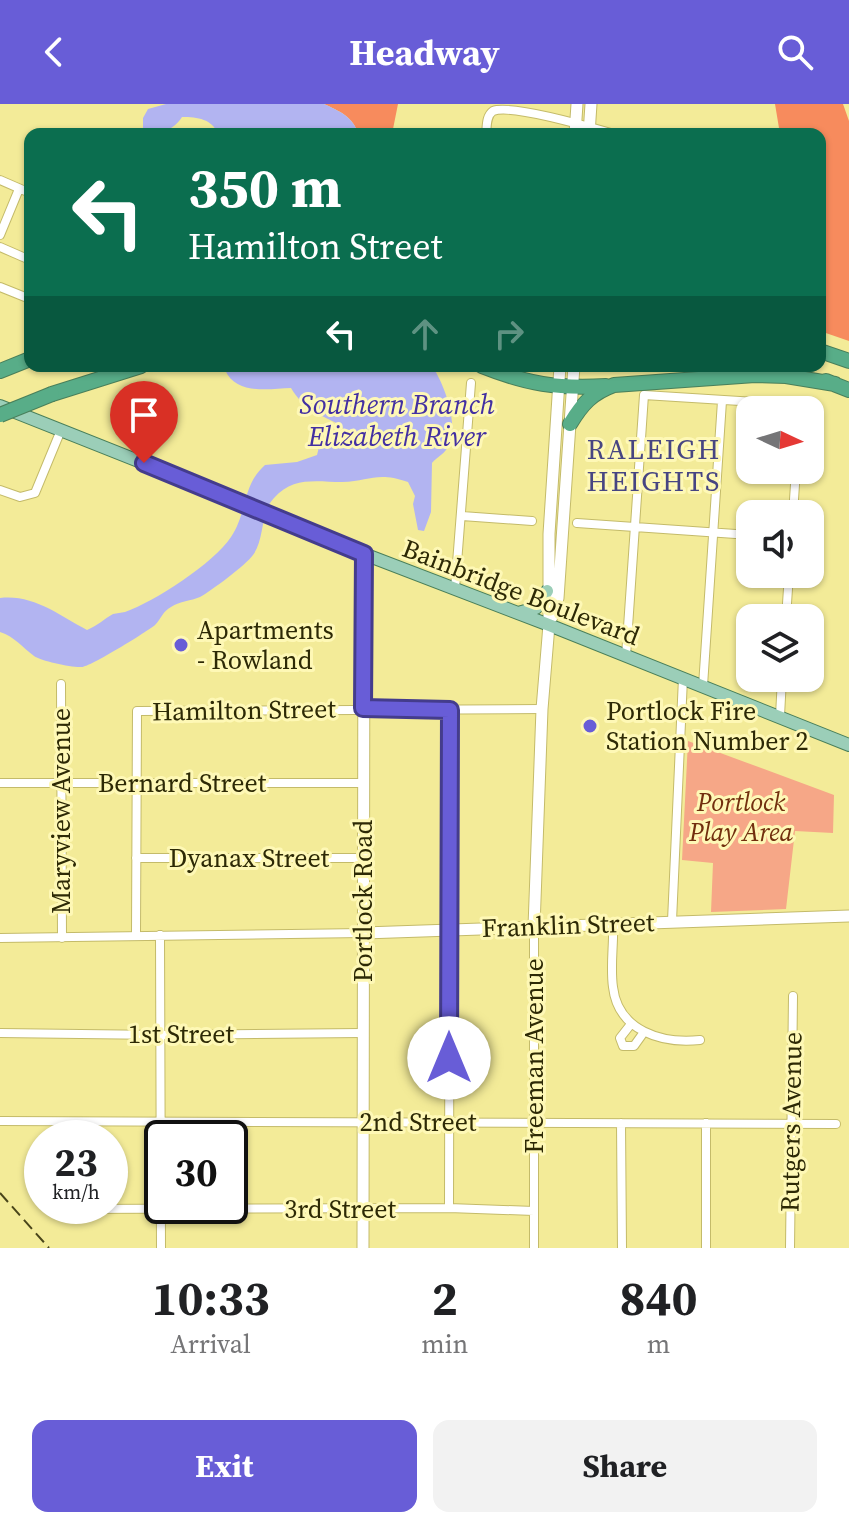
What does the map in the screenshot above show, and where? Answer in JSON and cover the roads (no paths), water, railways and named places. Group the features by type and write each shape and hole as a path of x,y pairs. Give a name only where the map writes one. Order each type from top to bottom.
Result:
{"highway":[{"path":"826,352 849,361"},
{"path":"0,371 24,361"},
{"path":"0,415 52,394 122,372"},
{"path":"498,372 525,382 566,387 755,375 786,376 842,387"},
{"path":"795,372 842,387"},
{"path":"570,424 585,401 614,385"}],"main road":[{"path":"575,128 577,104"},
{"path":"589,128 591,104"},
{"name":"Freeman Avenue","path":"549,625 558,598 570,424 562,372"},
{"name":"Freeman Avenue","path":"534,927 542,709 549,625 547,591 566,387 572,372"},
{"name":"Bainbridge Boulevard","path":"0,406 277,516 364,554 849,745"},
{"name":"Portlock Road","path":"363,1248 364,554"},
{"path":"518,613 536,608 547,591"},
{"name":"Franklin Street","path":"364,933 849,916"}],"street":[{"path":"487,128 489,115 502,106 525,107 575,128"},
{"path":"0,180 24,191"},
{"path":"0,235 19,189"},
{"path":"0,247 24,257"},
{"path":"0,287 24,297"},
{"path":"455,589 471,383"},
{"path":"626,656 644,395 736,402"},
{"path":"703,686 722,401"},
{"path":"0,490 20,497 35,493 61,430"},
{"path":"462,516 532,521"},
{"path":"577,523 736,534"},
{"path":"672,921 683,678"},
{"name":"Maryview Avenue","path":"61,684 62,938"},
{"path":"780,716 781,692"},
{"name":"Hamilton Street","path":"137,783 137,711 542,709"},
{"path":"449,1208 450,710"},
{"name":"Bernard Street","path":"0,783 363,783"},
{"path":"136,935 137,783"},
{"name":"Dyanax Street","path":"136,858 363,858"},
{"path":"613,923 614,996 623,1016 644,1032 676,1041 700,1040"},
{"name":"Freeman Avenue","path":"534,927 534,1248"},
{"name":"Franklin Street","path":"0,938 364,933"},
{"path":"160,935 161,1120"},
{"name":"Rutgers Avenue","path":"790,1248 793,996"},
{"path":"631,1024 620,1038 623,1046 634,1046 644,1032"},
{"name":"1st Street","path":"0,1033 362,1033"},
{"name":"2nd Street","path":"0,1121 144,1122"},
{"name":"2nd Street","path":"248,1122 836,1124"},
{"path":"621,1123 622,1248"},
{"path":"706,1123 706,1248"},
{"name":"3rd Street","path":"248,1208 534,1211"},
{"path":"161,1224 161,1248"}],"water":[{"path":"166,104 324,104 340,112 356,128 214,128 204,120 182,117 171,128 143,128 143,118 148,109"},
{"name":"Southern Branch Elizabeth River","path":"226,372 435,372 451,415 452,436 448,448 432,463 431,512 424,531 418,530 413,504 415,496 408,482 381,477 297,483 281,491 270,504 257,549 243,565 200,597 168,609 150,629 96,661 78,667 43,660 0,632 0,598 35,602 87,630 113,614 151,600 198,570 223,547 240,519 252,481 265,465 297,462 317,455 320,443 340,442 346,436 342,426 307,407 291,388 254,389 237,384"}],"railway":[{"path":"0,1193 49,1248"}],"place":[{"name":"Apartments - Rowland","path":"181,645"},
{"name":"Portlock Fire Station Number 2","path":"590,726"}],"district":[{"name":"RALEIGH HEIGHTS","path":"654,465"}],"park label":[{"name":"Portlock Play Area","path":"741,817"}]}
